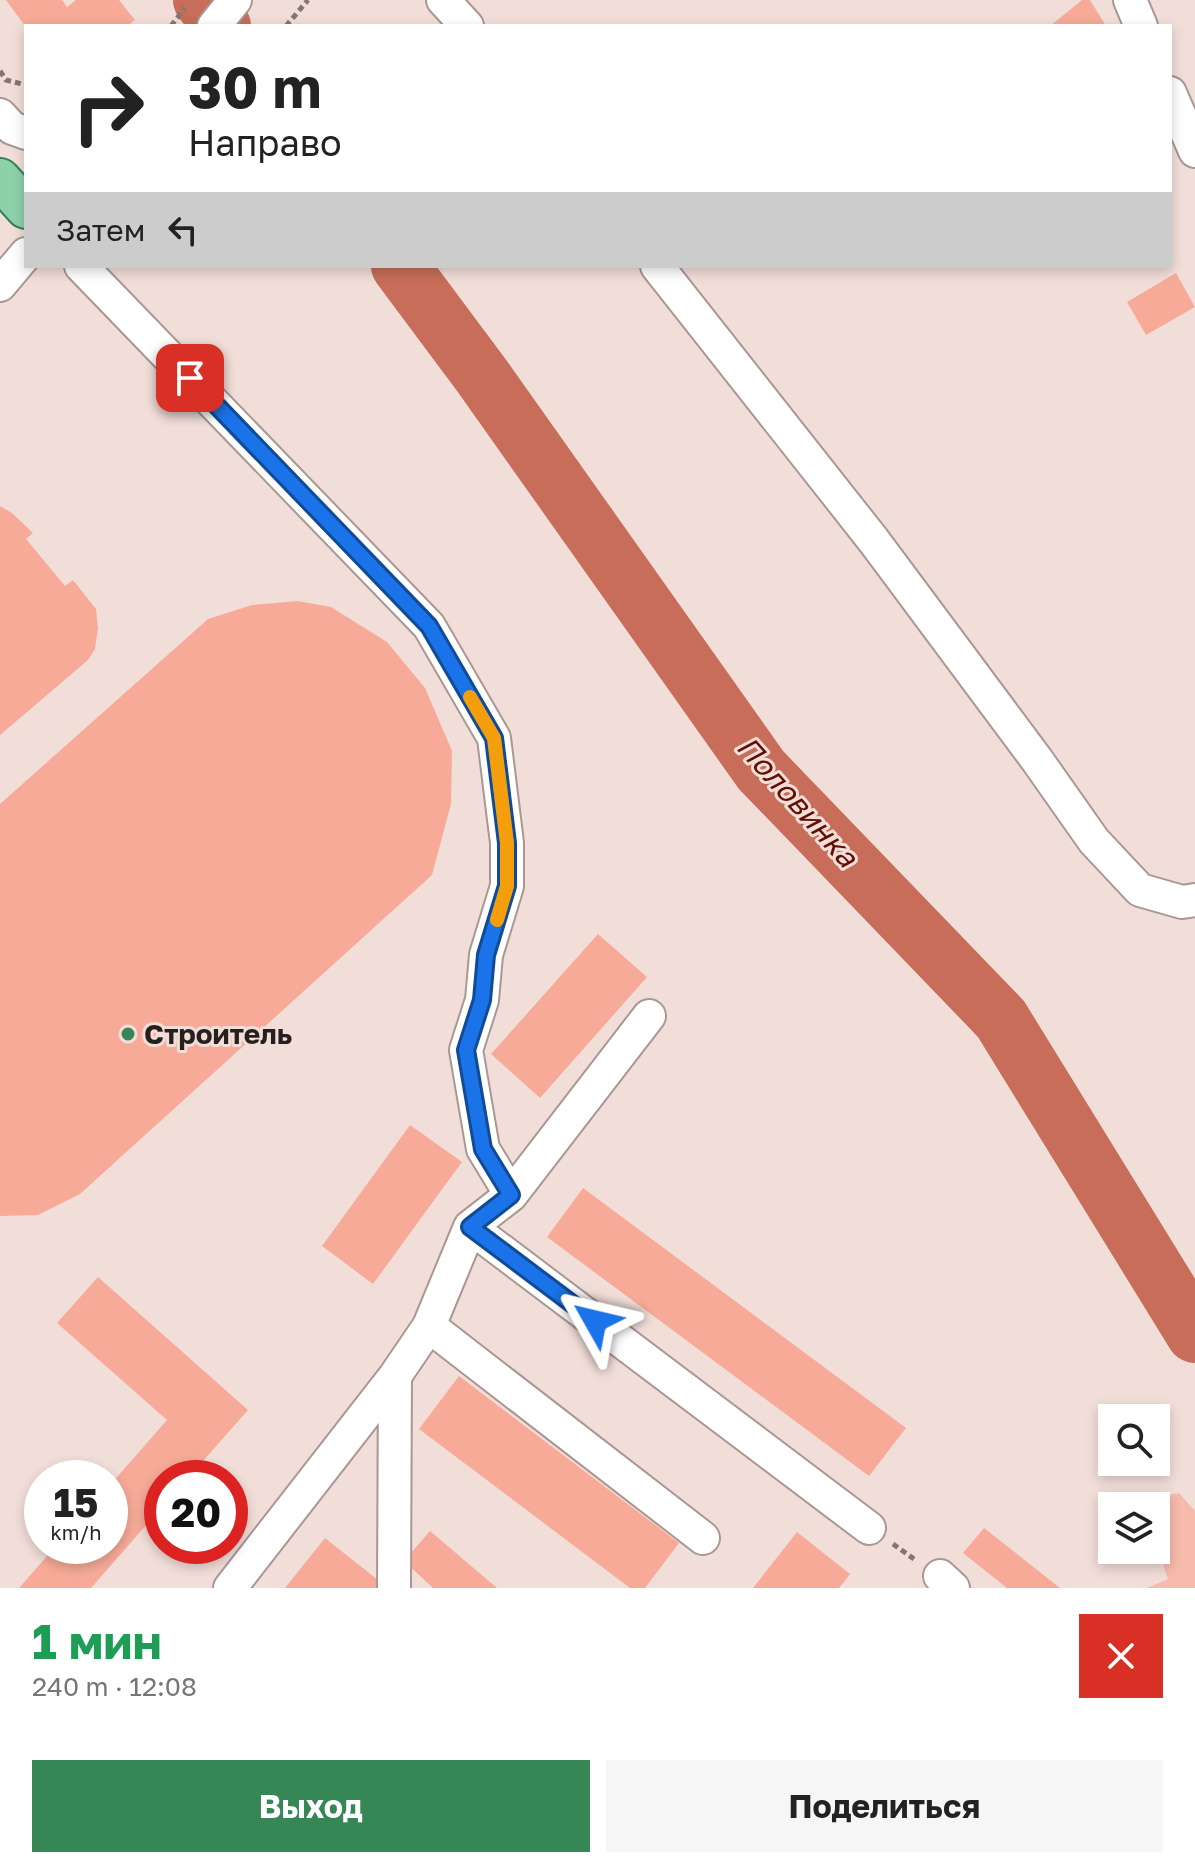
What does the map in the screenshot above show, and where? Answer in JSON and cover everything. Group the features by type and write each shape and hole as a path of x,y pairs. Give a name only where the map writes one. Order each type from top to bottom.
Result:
{"main road":[{"path":"0,179 24,206"}],"street":[{"path":"216,24 235,0"},
{"path":"443,0 465,24"},
{"path":"1130,0 1140,24"},
{"path":"1172,98 1195,151"},
{"path":"0,115 12,128 24,132"},
{"path":"0,285 24,256"},
{"path":"83,268 429,626 494,738 507,843 507,886 486,955 482,1000 466,1050 483,1149 511,1195"},
{"path":"659,268 874,541 1094,841 1140,890 1182,902 1195,900"},
{"path":"230,1588 395,1376 429,1326 470,1227 511,1195 649,1016"},
{"path":"470,1227 869,1528"},
{"path":"429,1326 703,1538"},
{"path":"394,1588 395,1376"}],"path":[{"path":"173,24 191,0"},
{"path":"288,24 308,0"},
{"path":"0,71 6,80 24,84"},
{"path":"869,1528 946,1582"}],"shaded area":[{"path":"1179,1493 1195,1511 1195,1588 1147,1588 1168,1579 1163,1564 1170,1564 1170,1495"}],"building":[{"path":"6,0 62,0 67,7 76,0 119,0 135,20 130,24 24,25"},
{"path":"1082,0 1090,0 1105,24 1052,24"},
{"path":"1176,273 1195,307 1146,335 1127,302"},
{"path":"0,506 33,533 26,539 65,586 73,580 96,609 98,628 95,649 88,660 0,735"},
{"name":"Строитель","path":"298,601 331,607 387,642 425,688 452,751 451,804 432,875 80,1194 38,1215 0,1216 0,804 208,619 252,605"},
{"path":"598,934 647,977 540,1098 491,1054"},
{"path":"410,1125 462,1162 373,1284 322,1246"},
{"path":"583,1188 906,1428 869,1476 547,1237"},
{"path":"98,1277 248,1410 204,1460 144,1460 144,1528 128,1546 128,1464 167,1420 57,1323"},
{"path":"459,1376 679,1543 645,1588 630,1588 419,1429"},
{"path":"984,1528 1060,1588 1007,1588 963,1553"},
{"path":"430,1531 497,1588 433,1588 404,1561"},
{"path":"797,1532 850,1574 839,1588 753,1588"},
{"path":"325,1538 383,1584 380,1588 285,1588"},
{"path":"40,1564 112,1564 91,1588 19,1588"}],"waterway":[{"name":"Половинка","path":"202,0 220,24"},
{"name":"Половинка","path":"401,268 482,376 761,770 1001,1019 1195,1334"}],"slow traffic":[{"path":"470,697 494,738 507,843 507,886 497,920"}],"place":[{"name":"Строитель","path":"128,1034"}],"route":[{"path":"190,378 429,626 494,738 507,843 507,886 486,955 482,1000 466,1050 483,1149 511,1195 470,1227 595,1321"}]}
